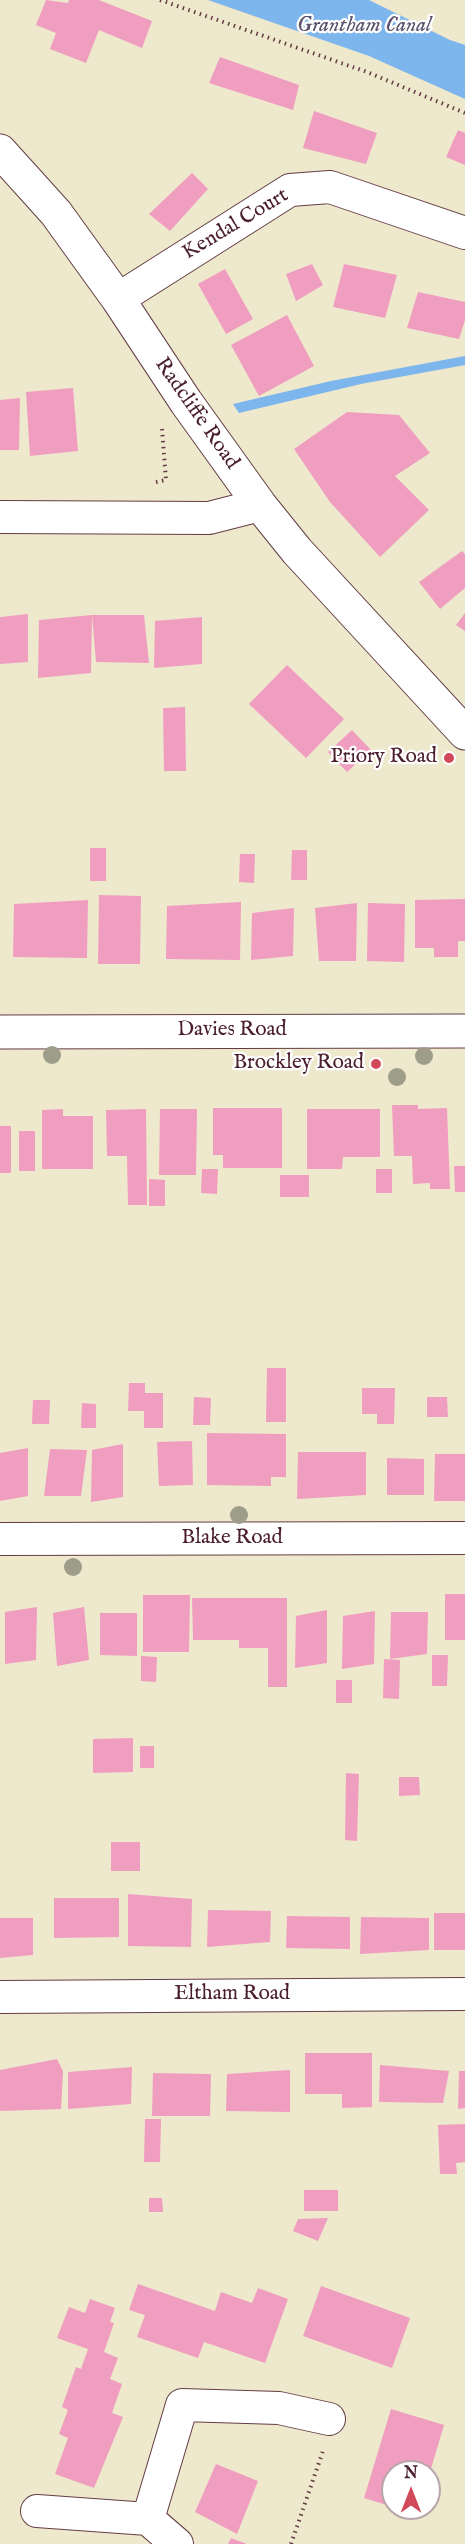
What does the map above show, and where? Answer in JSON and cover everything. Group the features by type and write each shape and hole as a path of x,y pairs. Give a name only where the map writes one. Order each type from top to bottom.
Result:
{"main road":[{"name":"Radcliffe Road","path":"0,151 56,213 260,505 297,551 465,733"},
{"name":"Radcliffe Road","path":"405,667 465,711"},
{"name":"Davies Road","path":"0,1032 465,1031"}],"street":[{"name":"Kendal Court","path":"118,299 290,190 330,187 465,234"},
{"path":"0,517 209,518 260,505"},
{"name":"Blake Road","path":"0,1539 465,1538"},
{"name":"Eltham Road","path":"0,1996 465,1994"},
{"path":"148,2519 182,2405 279,2408 329,2419"},
{"path":"36,2511 148,2519 177,2544"}],"path":[{"path":"160,0 367,72 465,113"},
{"path":"154,482 166,480 162,427"},
{"path":"291,2544 321,2460 329,2419"}],"water":[{"name":"Grantham Canal","path":"208,0 369,0 450,40 465,45 465,99 369,56"},
{"path":"465,356 465,365 361,384 239,413 233,404 331,381"}],"building":[{"path":"46,0 68,3 69,0 99,0 152,21 142,48 99,30 86,63 50,49 56,33 36,25"},
{"path":"220,57 299,85 293,110 209,83"},
{"path":"314,111 377,133 366,164 303,148"},
{"path":"458,130 465,133 465,165 446,157"},
{"path":"192,173 208,189 170,231 149,214"},
{"path":"312,264 323,285 296,301 286,274"},
{"path":"344,264 397,275 385,318 333,307"},
{"path":"225,269 253,319 226,334 198,284"},
{"path":"418,292 465,302 465,320 459,339 407,328"},
{"path":"287,315 314,366 259,396 231,345"},
{"path":"73,388 78,451 30,456 26,392"},
{"path":"20,398 19,450 0,450 0,400"},
{"path":"347,412 399,415 430,453 395,476 429,510 380,557 330,502 294,449"},
{"path":"462,551 465,554 465,588 440,609 419,582"},
{"path":"465,613 465,631 456,625"},
{"path":"28,614 28,662 0,664 0,617"},
{"path":"92,615 144,615 149,663 96,662"},
{"path":"92,615 91,673 38,678 39,620"},
{"path":"202,617 202,664 154,668 155,621"},
{"path":"287,665 344,719 306,758 249,704"},
{"path":"185,707 186,771 164,771 163,708"},
{"path":"352,730 371,750 347,772 328,752"},
{"path":"90,848 106,848 106,881 90,881"},
{"path":"292,850 307,850 307,880 291,880"},
{"path":"240,854 255,854 254,883 239,882"},
{"path":"99,895 141,896 140,964 98,964"},
{"path":"465,899 465,941 458,941 458,957 434,957 434,948 415,948 415,900"},
{"path":"88,900 87,958 13,957 14,904"},
{"path":"241,902 240,960 166,959 167,906"},
{"path":"357,903 356,961 319,961 315,908"},
{"path":"368,903 405,904 404,962 367,961"},
{"path":"294,908 293,956 251,960 252,913"},
{"path":"392,1105 418,1105 418,1109 447,1108 450,1189 430,1189 430,1183 413,1184 412,1156 394,1156"},
{"path":"213,1108 282,1108 282,1168 223,1168 223,1155 213,1155"},
{"path":"63,1109 63,1116 93,1116 93,1169 42,1169 42,1110"},
{"path":"146,1109 147,1205 128,1205 127,1156 107,1156 106,1110"},
{"path":"160,1109 197,1109 196,1175 159,1175"},
{"path":"307,1109 380,1109 380,1157 343,1157 342,1169 307,1169"},
{"path":"0,1126 11,1126 11,1173 0,1173"},
{"path":"19,1131 35,1131 35,1171 19,1171"},
{"path":"454,1166 465,1166 465,1192 455,1192"},
{"path":"202,1169 218,1169 217,1194 201,1193"},
{"path":"376,1169 392,1169 392,1193 376,1193"},
{"path":"280,1175 309,1175 309,1197 280,1197"},
{"path":"149,1179 165,1180 165,1206 149,1206"},
{"path":"267,1368 286,1368 286,1422 266,1422"},
{"path":"129,1383 145,1383 145,1393 163,1393 163,1428 144,1428 144,1411 128,1411"},
{"path":"362,1388 395,1388 394,1424 377,1424 377,1414 362,1414"},
{"path":"194,1397 211,1398 210,1425 193,1425"},
{"path":"427,1397 447,1397 448,1417 427,1417"},
{"path":"33,1400 50,1400 49,1424 32,1424"},
{"path":"82,1403 96,1404 96,1428 81,1428"},
{"path":"207,1433 286,1434 286,1477 271,1477 271,1486 207,1485"},
{"path":"192,1441 193,1485 159,1486 157,1442"},
{"path":"123,1444 123,1497 91,1502 92,1450"},
{"path":"28,1448 28,1496 0,1501 0,1453"},
{"path":"50,1449 87,1450 81,1496 44,1496"},
{"path":"298,1452 366,1452 366,1495 297,1499"},
{"path":"435,1454 465,1454 465,1501 434,1501"},
{"path":"387,1458 424,1459 424,1495 387,1495"},
{"path":"445,1594 465,1594 465,1640 445,1640"},
{"path":"143,1595 190,1595 189,1652 143,1652"},
{"path":"192,1598 287,1598 287,1687 268,1687 268,1648 239,1648 239,1640 193,1640"},
{"path":"37,1607 36,1660 5,1664 5,1612"},
{"path":"84,1607 89,1660 57,1666 53,1613"},
{"path":"327,1610 327,1663 295,1668 296,1616"},
{"path":"375,1611 374,1664 342,1669 343,1616"},
{"path":"391,1612 428,1612 427,1654 390,1659"},
{"path":"100,1613 137,1613 137,1656 100,1655"},
{"path":"432,1655 448,1655 447,1686 432,1686"},
{"path":"141,1656 157,1657 156,1682 141,1681"},
{"path":"384,1659 400,1660 399,1699 383,1698"},
{"path":"336,1680 352,1680 352,1703 336,1703"},
{"path":"133,1738 133,1772 93,1773 93,1739"},
{"path":"140,1746 154,1746 154,1768 140,1768"},
{"path":"346,1773 359,1774 357,1841 345,1840"},
{"path":"399,1777 419,1777 420,1795 399,1796"},
{"path":"111,1842 140,1842 140,1871 111,1871"},
{"path":"128,1894 192,1899 191,1947 128,1946"},
{"path":"54,1898 119,1898 119,1937 54,1938"},
{"path":"208,1910 271,1911 270,1942 207,1947"},
{"path":"434,1913 465,1913 465,1950 434,1950"},
{"path":"287,1916 350,1917 350,1949 286,1948"},
{"path":"361,1917 429,1918 429,1950 360,1954"},
{"path":"0,1918 33,1918 33,1955 0,1958"},
{"path":"305,2053 372,2053 372,2107 342,2108 342,2094 305,2094"},
{"path":"57,2059 63,2071 61,2109 0,2111 0,2070"},
{"path":"380,2065 449,2071 443,2103 379,2102"},
{"path":"132,2067 131,2104 68,2109 68,2072"},
{"path":"290,2070 290,2112 226,2111 227,2074"},
{"path":"459,2071 465,2071 465,2108 458,2109"},
{"path":"153,2073 211,2074 210,2116 152,2116"},
{"path":"145,2119 161,2119 160,2162 144,2162"},
{"path":"465,2124 465,2162 456,2163 457,2174 440,2174 438,2125"},
{"path":"304,2190 338,2190 338,2211 304,2211"},
{"path":"149,2198 162,2198 163,2212 149,2212"},
{"path":"328,2218 318,2241 293,2231 298,2219"},
{"path":"138,2284 215,2311 221,2292 252,2303 258,2288 288,2299 265,2363 204,2342 198,2358 137,2337 145,2315 129,2310"},
{"path":"321,2286 410,2318 392,2368 303,2336"},
{"path":"90,2299 115,2308 110,2322 114,2323 104,2352 118,2358 110,2379 122,2384 112,2413 123,2417 94,2488 55,2474 68,2438 59,2434 68,2410 62,2407 76,2367 81,2369 88,2349 57,2338 69,2307 85,2313"},
{"path":"391,2409 444,2425 434,2460 381,2460 381,2503 364,2498"},
{"path":"216,2464 258,2481 237,2534 195,2512"},
{"path":"231,2538 247,2544 228,2544"}],"place":[{"name":"Priory Road","path":"449,758"},
{"name":"Brockley Road","path":"376,1064"}]}
